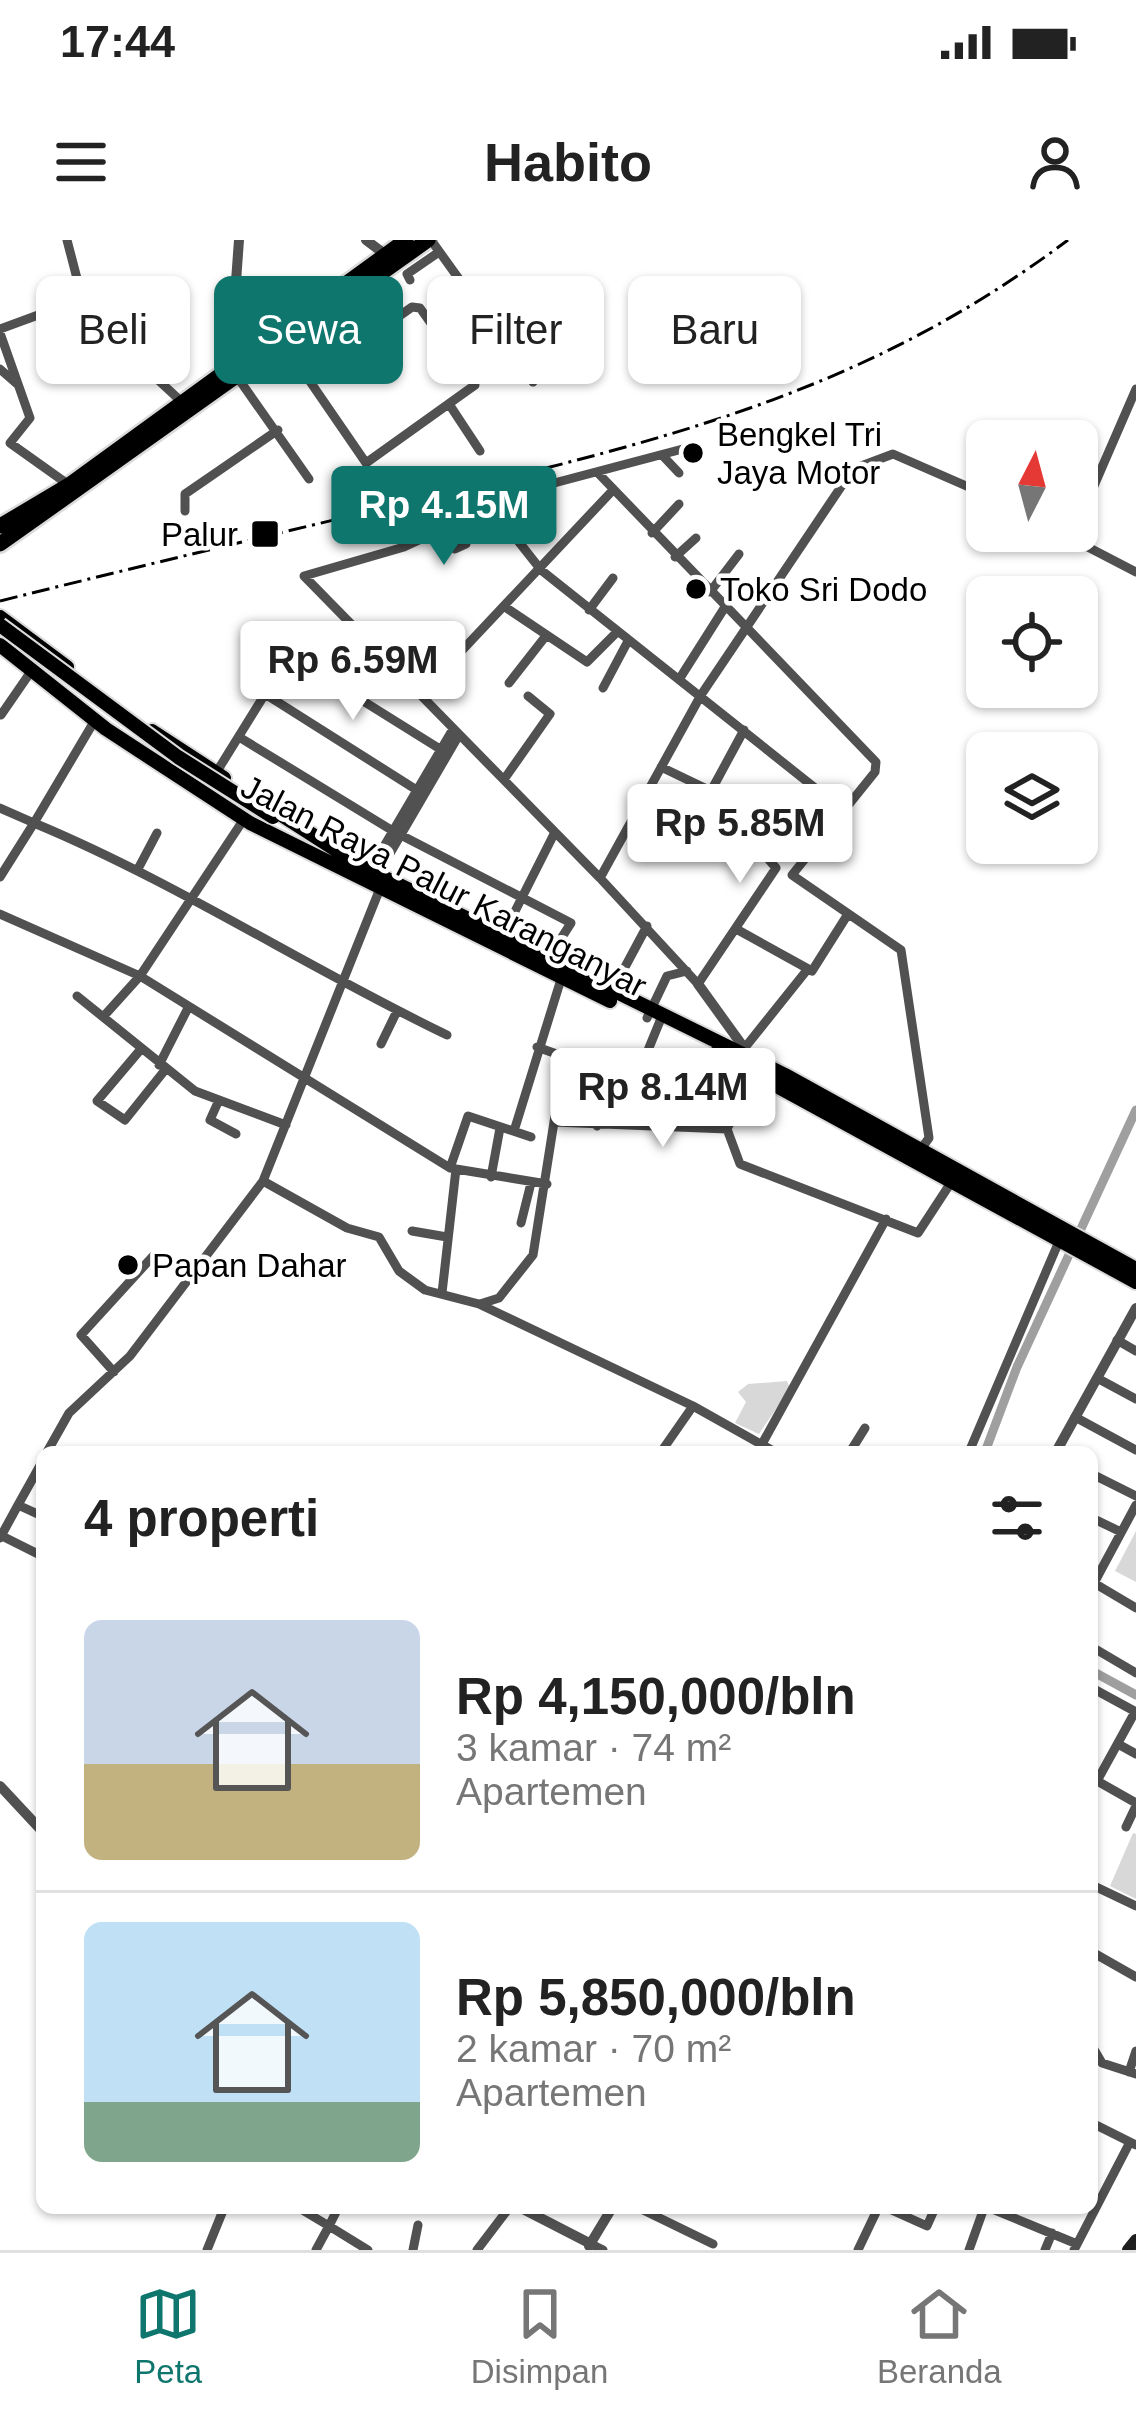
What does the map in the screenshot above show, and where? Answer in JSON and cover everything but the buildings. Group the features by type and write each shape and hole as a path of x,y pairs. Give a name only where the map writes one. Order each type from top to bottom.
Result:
{"highway":[{"path":"359,276 406,240"},
{"path":"382,276 433,244"},
{"path":"0,544 217,384"},
{"path":"0,526 187,407"}],"main road":[{"name":"Jalan Raya Palur Karanganyar","path":"0,621 379,891 655,1017 918,1154 1065,1237 1136,1269"},
{"path":"0,621 178,758 271,820"},
{"path":"0,634 166,759 350,868"},
{"path":"17,657 16,648 31,639"},
{"name":"Jalan Raya Palur Karanganyar","path":"0,645 95,720 244,819 350,868 374,872 499,942"},
{"name":"Jalan Raya Palur Karanganyar","path":"1084,1246 1136,1282"},
{"path":"1128,2250 1136,2240"}],"street":[{"path":"67,240 74,276"},
{"path":"236,276 239,240"},
{"path":"366,240 386,255"},
{"path":"410,280 407,274 433,244 456,276"},
{"path":"310,384 366,463 466,392 474,381 420,308 412,307 403,314"},
{"path":"36,317 0,331 30,419 5,439 69,485"},
{"path":"0,369 17,384"},
{"path":"161,384 187,407"},
{"path":"247,384 309,479"},
{"path":"1098,477 1136,389"},
{"path":"466,392 474,405"},
{"path":"449,404 480,451"},
{"path":"184,511 185,494 278,430"},
{"path":"694,446 489,505 404,547 305,574 352,630 505,778 647,926 747,1045 755,1068 727,1130 740,1164 920,1233 956,1175"},
{"path":"662,454 679,473"},
{"path":"600,878 701,694 862,463 874,458 910,458 966,485"},
{"path":"597,472 876,762 875,772 792,874 902,950 929,1138 918,1154"},
{"path":"420,695 613,490"},
{"path":"652,533 679,504"},
{"path":"489,505 541,570 844,811"},
{"path":"437,528 455,549 466,544"},
{"path":"675,557 696,538"},
{"path":"1098,547 1136,572"},
{"path":"710,592 739,554"},
{"path":"589,610 613,578"},
{"path":"505,607 590,662 617,632"},
{"path":"680,677 725,607"},
{"path":"216,773 265,694 299,662 352,630"},
{"path":"508,683 545,637"},
{"path":"603,688 628,641"},
{"path":"299,662 440,749"},
{"path":"1,715 33,669"},
{"path":"265,694 420,792"},
{"path":"505,778 550,714 528,696"},
{"path":"0,877 95,720"},
{"path":"712,791 745,730"},
{"path":"420,792 440,749 456,732"},
{"path":"374,872 456,732"},
{"path":"239,737 396,833 571,922 545,964"},
{"path":"661,767 712,791 776,868 698,984"},
{"path":"0,809 139,867 342,984 447,1035"},
{"path":"103,1017 140,976 190,893 244,819"},
{"path":"499,942 555,832"},
{"path":"139,867 157,833"},
{"path":"51,1446 86,1396 115,1372 189,1282 263,1180 379,891"},
{"path":"0,914 140,976 453,1168 547,1184"},
{"path":"738,929 813,971 848,914"},
{"path":"610,996 647,926"},
{"path":"747,1045 807,970"},
{"path":"634,1082 667,976 687,971"},
{"path":"514,1132 563,974"},
{"path":"77,996 162,1067 219,1100 286,1125"},
{"path":"141,1049 97,1101 125,1120 162,1067 188,1008"},
{"path":"381,1044 397,1011"},
{"path":"537,1047 683,1102"},
{"path":"479,1304 499,1298 532,1258 564,1056"},
{"path":"597,1126 613,1075"},
{"path":"219,1100 210,1120 236,1134"},
{"path":"442,1293 453,1168 468,1116 531,1137"},
{"path":"554,1122 727,1130"},
{"path":"490,1177 500,1127"},
{"path":"263,1180 347,1228 379,1237 402,1275 479,1304 693,1406 764,1446"},
{"path":"521,1223 531,1183"},
{"path":"761,1444 796,1390 800,1374 886,1219"},
{"path":"412,1231 447,1237"},
{"path":"972,1446 1065,1237"},
{"path":"115,1372 81,1335 154,1255"},
{"path":"1058,1446 1136,1307"},
{"path":"1118,1340 1136,1351"},
{"path":"1096,1378 1136,1399"},
{"path":"666,1446 693,1406"},
{"path":"1075,1417 1136,1450"},
{"path":"854,1446 865,1428"},
{"path":"36,1473 1,1537 36,1553"},
{"path":"1098,1478 1136,1501 1098,1578"},
{"path":"19,1505 36,1513"},
{"path":"1098,1521 1121,1532"},
{"path":"1098,1588 1136,1608"},
{"path":"1098,1651 1136,1673"},
{"path":"1098,1691 1136,1712 1098,1774"},
{"path":"1118,1744 1136,1754"},
{"path":"1098,1782 1136,1804 1126,1827"},
{"path":"0,1786 5,1801 36,1826"},
{"path":"1098,1888 1136,1906"},
{"path":"1098,1955 1136,1977"},
{"path":"1098,2056 1102,2062 1132,2073 1136,2050"},
{"path":"1098,2067 1102,2062"},
{"path":"1098,2126 1133,2143 1098,2207"},
{"path":"207,2250 222,2214"},
{"path":"308,2214 368,2250"},
{"path":"316,2250 335,2214"},
{"path":"477,2250 504,2214"},
{"path":"531,2214 594,2248 609,2214"},
{"path":"651,2214 713,2244"},
{"path":"858,2250 875,2214"},
{"path":"901,2214 928,2226 932,2214"},
{"path":"970,2250 985,2214"},
{"path":"1003,2214 1076,2247 1094,2214"},
{"path":"413,2250 418,2225"},
{"path":"1045,2250 1052,2233"}],"shaded area":[{"path":"787,1381 790,1388 759,1434 735,1423 746,1402 738,1392 748,1384"},
{"path":"1136,1531 1136,1582 1115,1571"},
{"path":"1136,1834 1136,1899 1110,1886"}],"waterway":[{"path":"987,1446 1017,1367 1136,1110"},
{"path":"1098,1674 1136,1695"}],"railway":[{"path":"0,601 520,475 764,403 917,336 993,292 1068,240"}],"place":[{"name":"Bengkel Tri Jaya Motor","path":"693,453"},
{"name":"Palur","path":"265,534"},
{"name":"Toko Sri Dodo","path":"696,589"},
{"name":"Papan Dahar","path":"128,1265"}]}
